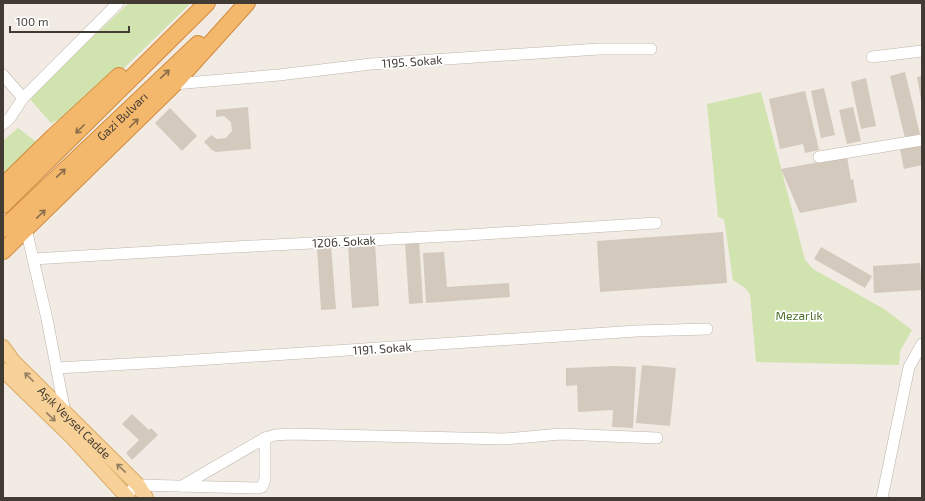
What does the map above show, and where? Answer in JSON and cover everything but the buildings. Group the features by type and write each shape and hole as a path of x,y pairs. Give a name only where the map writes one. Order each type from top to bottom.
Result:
{"highway":[{"path":"3,186 52,137 159,39 206,3"},
{"name":"Gazi Bulvarı","path":"3,205 206,3"},
{"name":"Gazi Bulvarı","path":"8,224 241,3"},
{"path":"3,251 174,84 247,3"}],"main road":[{"name":"Aşık Veysel Cadde","path":"3,347 13,361 138,485 146,498"},
{"name":"Aşık Veysel Cadde","path":"3,370 73,438 127,497"}],"street":[{"path":"5,117 118,3"},
{"name":"1195. Sokak","path":"174,84 279,75 379,63 591,50 651,49"},
{"path":"872,57 922,51"},
{"path":"3,75 23,98"},
{"path":"818,158 922,140"},
{"name":"1206. Sokak","path":"33,259 226,247 468,236 656,223"},
{"path":"26,229 48,319 65,413"},
{"name":"1191. Sokak","path":"56,368 707,329"},
{"path":"882,498 909,367 922,344"},
{"path":"182,486 265,438 275,435 291,434 504,439 561,434 657,438"},
{"path":"127,497 138,485 262,487 265,479 265,438"}],"green space":[{"path":"129,3 191,3 124,68 117,70 72,114 51,123 28,97"},
{"name":"Mezarlık","path":"761,92 805,260 813,269 884,309 912,330 900,351 899,365 756,362 750,294 744,287 733,280 724,219 718,217 707,104"},
{"path":"18,128 39,144 3,177 3,141"}]}
